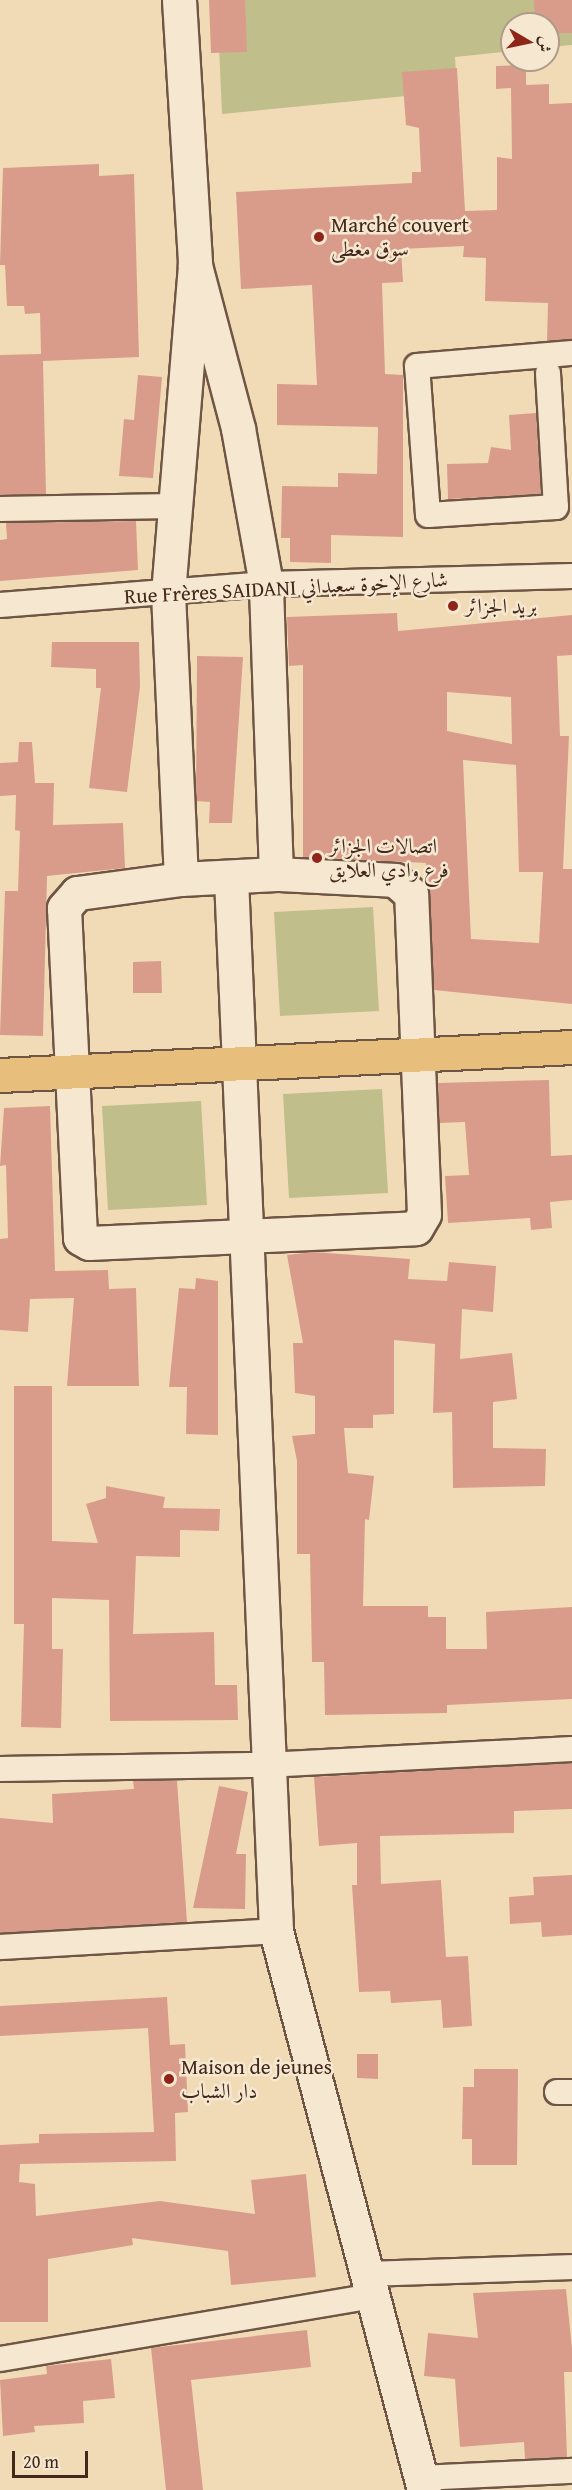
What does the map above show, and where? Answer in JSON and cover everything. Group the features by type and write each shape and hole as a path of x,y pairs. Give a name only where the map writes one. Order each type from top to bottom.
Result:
{"main road":[{"path":"179,0 195,265 173,506 168,593 181,879"},
{"path":"195,265 238,428 266,584 276,874"},
{"path":"276,874 395,880 408,886 417,1055 422,1223 409,1230 82,1241 68,1072 66,901 77,893 181,879 231,878 276,874"},
{"path":"231,878 250,1237 266,1765 276,1931 422,2484"},
{"path":"0,1075 572,1047"}],"street":[{"path":"548,373 556,507 428,515 417,366 572,353"},
{"path":"0,509 173,506"},
{"name":"Rue Frères SAIDANI شارع الإخوة سعيداني","path":"0,605 266,584 572,576"},
{"path":"0,1768 266,1765 572,1749"},
{"path":"0,1947 276,1931"},
{"path":"0,2359 368,2285 572,2267"},
{"path":"422,2484 572,2471"}],"shaded area":[{"path":"217,0 572,0 572,45 560,46 560,12 500,12 500,52 455,57 457,91 222,114"},
{"path":"373,907 379,1011 280,1016 274,912"},
{"path":"382,1089 388,1193 289,1198 283,1094"},
{"path":"201,1101 207,1205 108,1210 102,1106"}],"building":[{"path":"209,0 245,0 247,52 211,53"},
{"path":"534,0 572,0 572,33 560,33 560,12 534,12"},
{"path":"496,66 500,66 500,72 526,72 526,85 549,84 549,104 572,103 572,339 547,341 548,303 485,301 486,258 463,257 464,246 401,249 403,282 382,283 385,374 403,375 403,537 331,535 331,563 290,562 290,538 281,538 282,486 338,487 338,473 377,474 378,427 277,425 277,384 317,385 312,285 241,289 236,192 412,183 412,172 421,172 419,128 406,125 402,72 457,68 465,211 497,210 497,157 512,159 511,88 496,89"},
{"path":"99,164 99,176 134,174 139,357 43,361 46,494 0,495 0,355 41,354 40,313 25,314 24,306 7,306 5,265 0,265 3,168"},
{"path":"138,375 162,377 153,478 119,476 124,419 134,420"},
{"path":"536,413 541,494 448,499 447,464 488,463 491,447 511,450 509,415"},
{"path":"136,521 138,570 0,581 0,540 7,539 6,523"},
{"path":"397,613 398,631 572,615 572,655 557,656 560,736 569,736 563,869 572,869 572,1004 434,990 426,863 303,857 303,665 289,666 287,617","holes":["447,692 511,697 512,744 447,731","463,760 516,765 519,872 543,872 539,943 471,939"]},
{"path":"52,642 139,642 140,687 127,792 89,788 101,688 96,688 96,669 51,667"},
{"path":"197,656 243,657 232,823 209,823 210,802 196,801"},
{"path":"19,742 32,742 35,783 54,783 53,825 123,823 125,868 47,876 43,1036 0,1035 5,891 18,891 20,831 15,830 16,795 0,796 0,763 18,762"},
{"path":"161,961 162,993 133,993 133,962"},
{"path":"549,1080 551,1156 572,1155 572,1200 550,1202 552,1228 531,1230 530,1218 448,1223 445,1176 469,1175 465,1122 439,1123 438,1083"},
{"path":"50,1106 55,1271 108,1270 109,1289 136,1288 139,1386 67,1386 74,1298 30,1299 28,1332 0,1330 0,1239 8,1238 6,1165 0,1166 4,1108"},
{"path":"313,1252 410,1259 408,1279 447,1281 449,1262 496,1266 493,1312 462,1309 460,1359 512,1353 517,1399 493,1402 493,1448 546,1449 545,1486 453,1488 452,1412 433,1413 435,1344 394,1340 394,1414 373,1415 373,1428 344,1428 348,1473 374,1476 369,1520 365,1519 363,1606 428,1606 428,1617 446,1617 446,1649 487,1649 486,1612 572,1607 572,1699 447,1705 447,1713 325,1715 324,1662 312,1662 310,1554 297,1554 297,1461 292,1436 315,1434 315,1396 295,1393 293,1343 303,1343 287,1255"},
{"path":"196,1278 218,1281 218,1435 186,1434 187,1387 169,1387 179,1288 195,1289"},
{"path":"14,1386 52,1386 52,1541 98,1543 86,1504 106,1498 106,1486 165,1497 163,1508 220,1509 219,1531 180,1530 180,1557 136,1556 133,1634 214,1632 215,1685 237,1685 238,1720 110,1721 109,1600 52,1598 52,1649 63,1649 61,1728 21,1727 24,1624 14,1624"},
{"path":"572,1763 572,1809 514,1811 514,1833 380,1836 381,1884 441,1880 446,1957 468,1956 472,2026 443,2028 441,2000 391,2003 390,1991 359,1992 352,1885 357,1885 357,1843 319,1846 314,1777"},
{"path":"133,1781 177,1781 187,1922 0,1933 0,1818 53,1823 52,1794 134,1789"},
{"path":"219,1786 248,1792 236,1854 246,1854 245,1909 193,1908"},
{"path":"572,1875 572,1935 542,1937 541,1922 510,1924 509,1897 534,1895 533,1877"},
{"path":"167,1997 170,2045 185,2044 188,2112 175,2113 176,2161 20,2164 19,2182 35,2184 36,2216 160,2201 255,2214 251,2180 306,2174 316,2277 231,2285 228,2251 132,2238 133,2245 48,2259 48,2322 0,2322 0,2145 39,2143 39,2134 154,2132 148,2028 0,2036 0,2006"},
{"path":"357,2054 378,2054 378,2079 357,2078"},
{"path":"474,2069 518,2069 517,2165 472,2165 472,2139 462,2139 463,2087 474,2087"},
{"path":"566,2289 572,2349 572,2372 564,2372 567,2457 525,2459 524,2442 460,2447 455,2379 424,2376 428,2333 478,2338 473,2293"},
{"path":"307,2330 311,2367 191,2380 203,2490 166,2490 151,2348"},
{"path":"111,2359 115,2398 83,2401 84,2423 34,2426 35,2432 3,2436 0,2380 47,2374 46,2366"}],"place":[{"name":"Marché couvert سوق مغطى","path":"319,237"},
{"name":"بريد الجزائر","path":"453,606"},
{"name":"اتصالات الجزائر فرع وادي العلايق","path":"317,858"},
{"name":"Maison de jeunes دار الشباب","path":"169,2079"}]}
